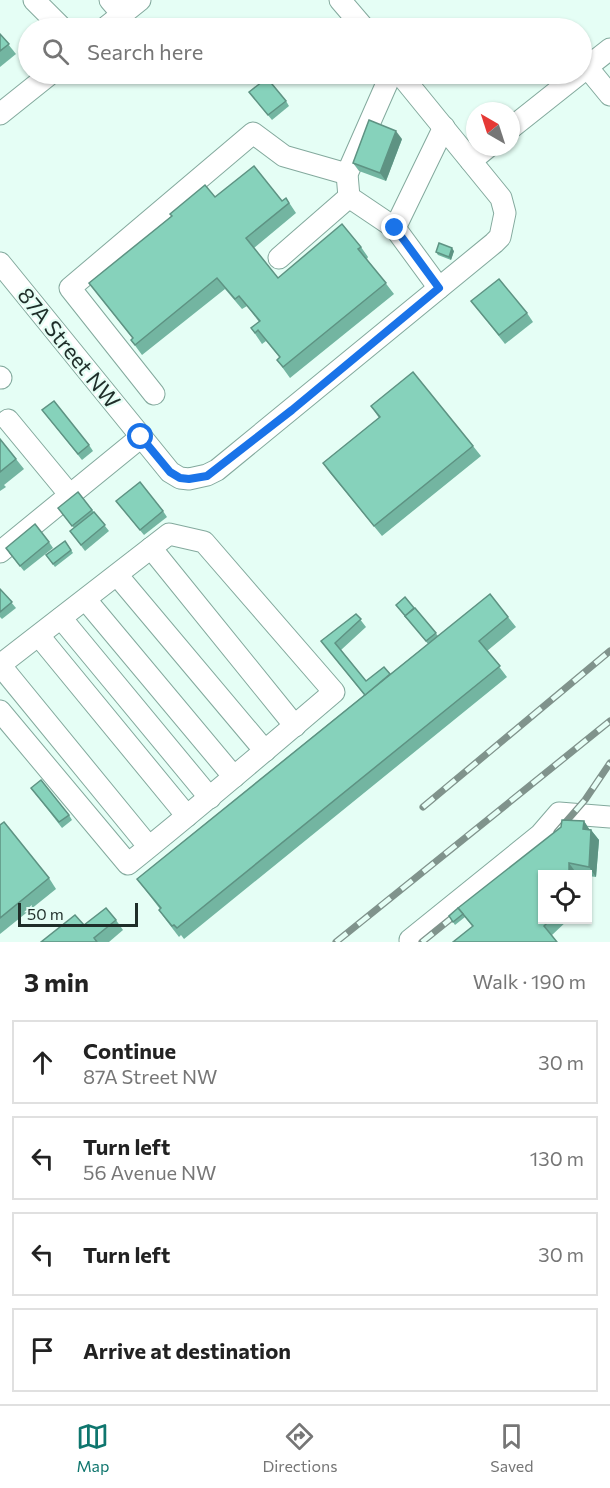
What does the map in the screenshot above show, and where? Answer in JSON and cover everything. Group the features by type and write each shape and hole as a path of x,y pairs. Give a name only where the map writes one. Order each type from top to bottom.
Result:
{"street":[{"path":"34,0 52,18"},
{"path":"116,7 140,0"},
{"path":"340,0 355,18"},
{"path":"592,63 610,49"},
{"path":"592,78 610,95"},
{"path":"0,114 38,84"},
{"path":"349,198 347,174 387,84"},
{"path":"349,198 395,228 439,288 500,237 505,220 501,198 408,84"},
{"path":"520,121 566,84"},
{"path":"395,228 444,127"},
{"path":"154,394 70,288 253,133 284,156 347,174"},
{"path":"471,161 477,156"},
{"path":"279,258 349,198"},
{"name":"87A Street NW","path":"0,264 170,472 180,478 189,479 207,476 217,470 439,288"},
{"path":"8,420 70,495"},
{"path":"0,552 141,437"},
{"path":"0,711 128,864 210,798 334,692 204,542 169,534 0,665 149,847"},
{"path":"151,548 295,726"},
{"path":"117,575 265,751"},
{"path":"86,600 234,777"},
{"path":"61,618 210,798"},
{"path":"39,636 187,816"},
{"path":"412,942 410,940 540,835 559,813 610,817"}],"building":[{"path":"0,34 9,44 0,51"},
{"path":"259,84 272,84 286,101 268,115 249,92"},
{"path":"369,120 396,131 380,173 353,163"},
{"path":"254,166 282,201 286,198 289,203 246,238 278,278 342,224 361,247 358,249 386,283 283,367 277,360 280,357 258,330 255,333 251,328 260,321 239,296 235,299 217,278 135,345 131,340 133,338 89,283 172,216 170,214 205,185 215,197"},
{"path":"439,243 452,248 449,257 436,252"},
{"path":"499,279 527,313 499,335 471,301"},
{"path":"413,372 473,446 374,526 323,463 380,417 371,406"},
{"path":"54,401 89,445 78,454 42,410"},
{"path":"0,439 16,459 0,472"},
{"path":"140,482 163,511 140,530 116,501"},
{"path":"78,492 92,510 72,526 58,508"},
{"path":"94,512 105,525 81,545 70,531"},
{"path":"35,524 49,542 20,566 6,548"},
{"path":"65,541 71,550 53,564 46,555"},
{"path":"0,589 12,602 0,612"},
{"path":"490,594 508,617 479,641 500,666 177,928 172,926 159,910 161,908 137,879"},
{"path":"405,597 414,608 405,616 396,605"},
{"path":"415,608 436,633 426,641 405,616"},
{"path":"356,614 361,619 335,643 366,681 384,667 390,674 365,695 321,641"},
{"path":"41,780 69,815 59,822 31,788"},
{"path":"562,820 584,821 583,829 591,830 589,867 569,863 569,870 538,870 538,924 546,924 544,926 557,942 453,942 473,926 458,908 561,827"},
{"path":"4,822 49,878 0,918 0,825"},
{"path":"106,908 116,920 94,938 97,942 41,942 75,915 84,925"},
{"path":"458,908 463,914 453,922 449,916"}],"railway":[{"path":"423,807 610,651"},
{"path":"336,942 610,721"},
{"path":"557,832 585,800 610,763"},
{"path":"422,942 464,908"}],"route":[{"path":"141,437 170,472 180,478 199,478 217,470 292,410 439,288 395,228"}]}
